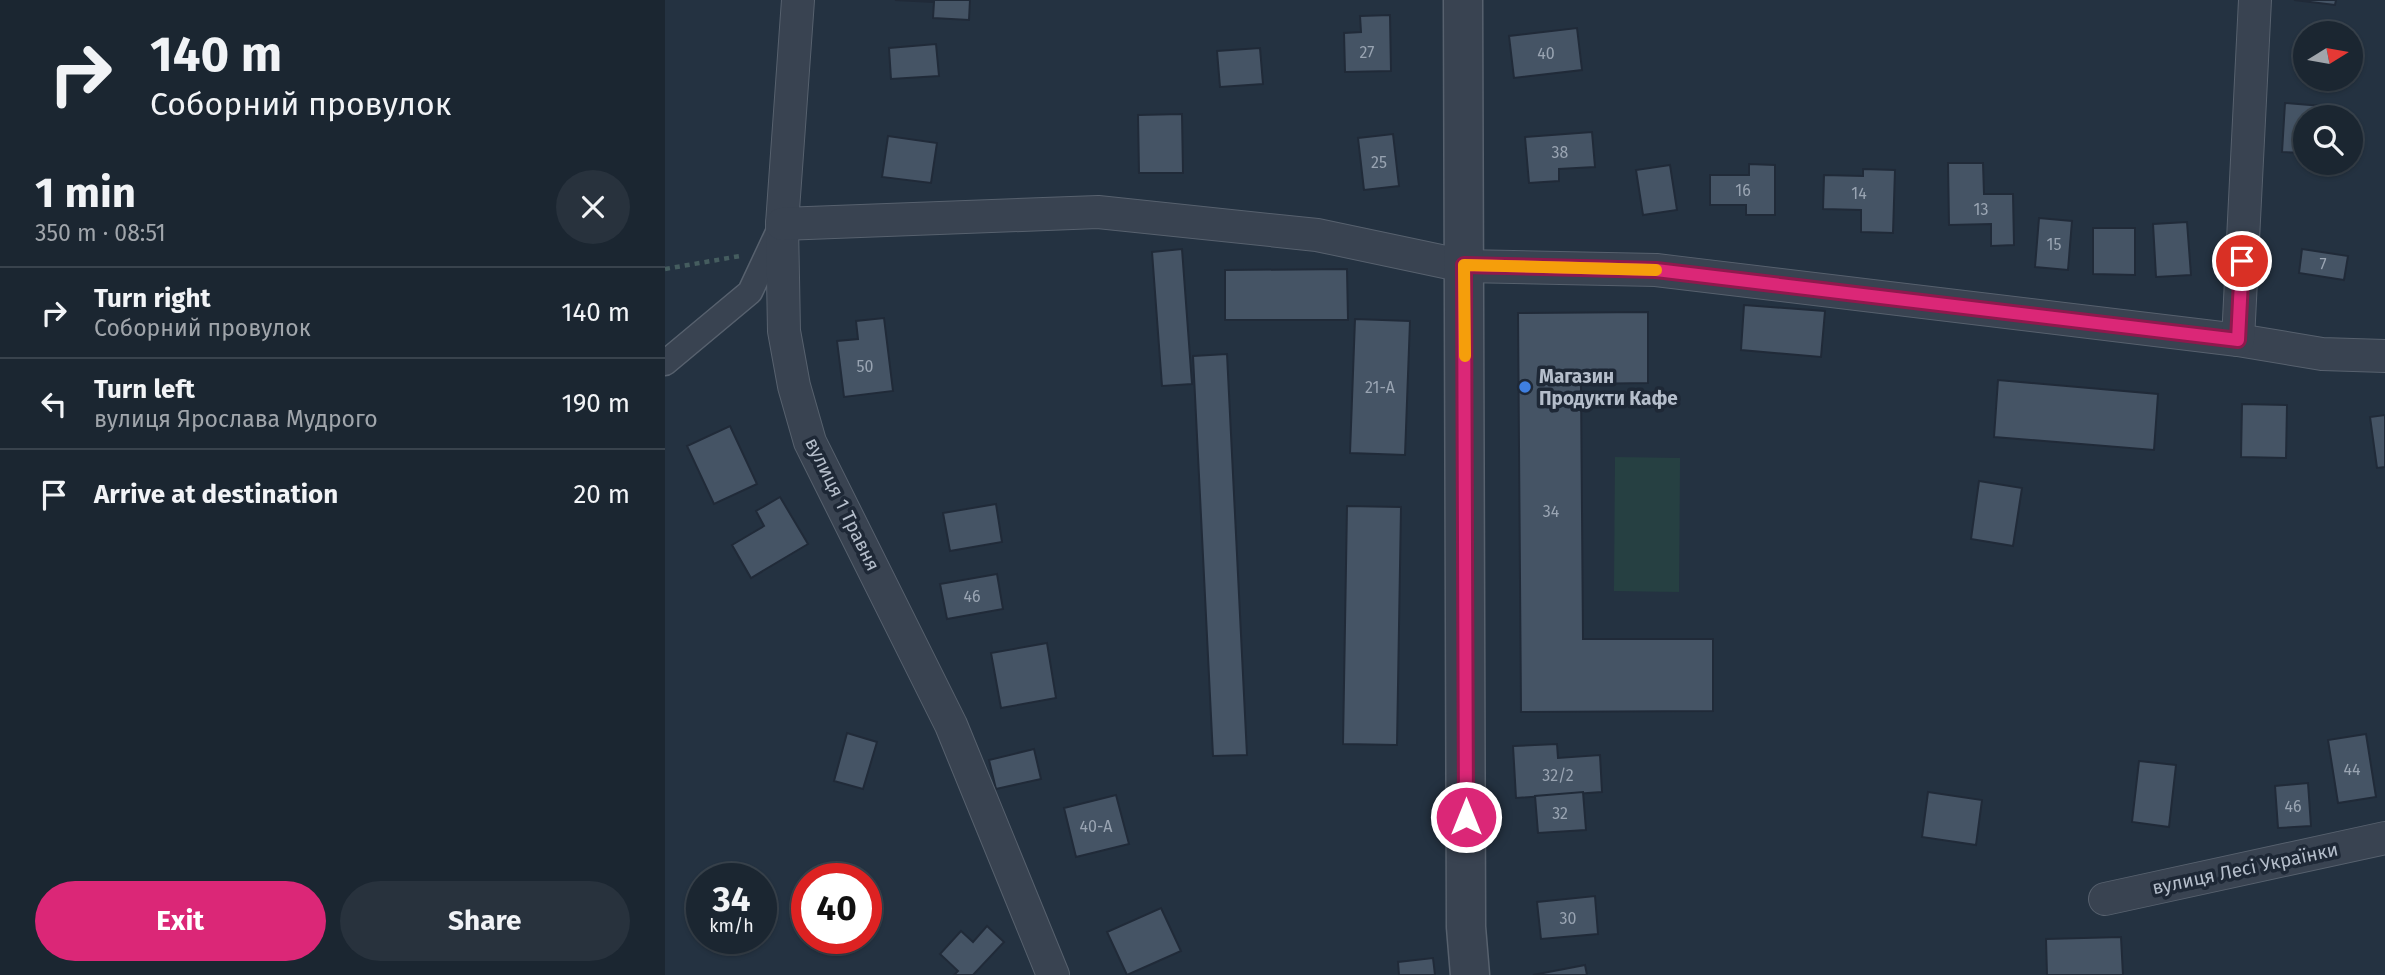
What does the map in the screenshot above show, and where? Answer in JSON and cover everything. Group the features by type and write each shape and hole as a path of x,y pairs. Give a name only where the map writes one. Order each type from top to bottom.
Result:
{"street":[{"name":"вулиця 1 Травня","path":"798,0 782,224 784,331 794,386 810,442 951,725 1053,975"},
{"path":"1463,0 1466,927 1471,975"},
{"path":"2238,340 2255,0"},
{"path":"665,363 750,292 782,224 1098,212 1317,235 1464,265 1656,270 2238,340 2322,354 2385,356"},
{"name":"вулиця Лесі Українки","path":"2105,899 2385,838"}],"path":[{"path":"665,269 743,256"}],"green space":[{"path":"1615,457 1680,458 1679,592 1614,591"}],"building":[{"path":"895,0 970,0 969,20 933,18 934,2"},
{"path":"2294,0 2336,0 2335,5"},
{"path":"1390,15 1391,71 1345,72 1344,33 1361,32 1360,16"},
{"path":"1577,28 1582,70 1514,78 1509,36"},
{"path":"936,44 939,76 891,79 889,48"},
{"path":"1260,48 1263,84 1220,87 1217,51"},
{"path":"2285,103 2310,105 2293,105 2293,152 2282,152"},
{"path":"1182,114 1183,173 1139,173 1138,115"},
{"path":"1592,132 1595,167 1559,169 1559,181 1529,183 1525,137"},
{"path":"1393,134 1399,186 1364,190 1358,138"},
{"path":"888,136 937,143 931,183 882,177"},
{"path":"1948,163 1983,163 1984,194 2013,194 2014,245 1991,246 1991,224 1949,225"},
{"path":"1749,164 1775,165 1775,215 1746,215 1746,205 1710,205 1710,175 1749,175"},
{"path":"1670,165 1677,210 1643,215 1636,170"},
{"path":"1863,169 1895,170 1893,233 1861,232 1861,210 1823,209 1824,175 1863,176"},
{"path":"2039,218 2072,221 2068,270 2035,267"},
{"path":"2187,222 2191,275 2156,277 2153,224"},
{"path":"2093,228 2135,228 2135,275 2093,274"},
{"path":"1182,249 1192,384 1162,386 1152,252"},
{"path":"2302,249 2348,256 2344,280 2299,273"},
{"path":"1347,269 1348,320 1225,320 1225,270"},
{"path":"1744,305 1825,311 1821,357 1741,350"},
{"path":"1648,312 1648,383 1581,384 1583,639 1713,639 1713,711 1521,712 1518,313"},
{"path":"884,318 893,391 844,397 837,341 858,339 856,321"},
{"path":"1355,319 1410,321 1405,455 1350,453"},
{"path":"1227,354 1247,755 1213,756 1193,356"},
{"path":"1998,380 2158,394 2154,450 1994,437"},
{"path":"2242,404 2287,405 2286,458 2241,457"},
{"path":"2385,415 2385,467 2377,468 2370,417"},
{"path":"730,426 757,484 714,504 687,446"},
{"path":"1979,481 2022,488 2013,546 1971,539"},
{"path":"780,497 808,544 751,578 732,545 764,526 756,511"},
{"path":"996,504 1002,542 950,551 943,513"},
{"path":"1347,506 1401,507 1397,745 1343,744"},
{"path":"997,574 1003,609 947,619 940,584"},
{"path":"1047,643 1056,698 1001,708 991,653"},
{"path":"847,733 877,742 863,789 834,781"},
{"path":"2366,734 2376,797 2338,803 2328,740"},
{"path":"1557,744 1558,758 1600,755 1602,792 1516,798 1513,746"},
{"path":"1034,749 1041,779 996,789 989,760"},
{"path":"2139,761 2176,765 2169,827 2132,822"},
{"path":"2308,783 2311,826 2278,828 2275,786"},
{"path":"1583,792 1586,830 1538,833 1535,796"},
{"path":"1928,792 1982,800 1976,845 1922,837"},
{"path":"1116,795 1129,844 1076,857 1064,808"},
{"path":"1595,896 1598,934 1541,939 1537,902"},
{"path":"1161,908 1181,951 1127,975 1107,932"},
{"path":"987,926 1004,942 973,975 954,975 958,971 940,954 961,931 973,942"},
{"path":"2121,937 2123,975 2047,975 2046,939"},
{"path":"1433,958 1435,975 1399,975 1398,962"},
{"path":"1585,965 1587,975 1533,975"}],"slow traffic":[{"path":"1465,356 1464,265 1656,270"}],"place":[{"name":"Магазин Продукти Кафе","path":"1525,387"}],"route":[{"path":"1466,817 1464,265 1656,270 2238,340 2242,261"}]}
